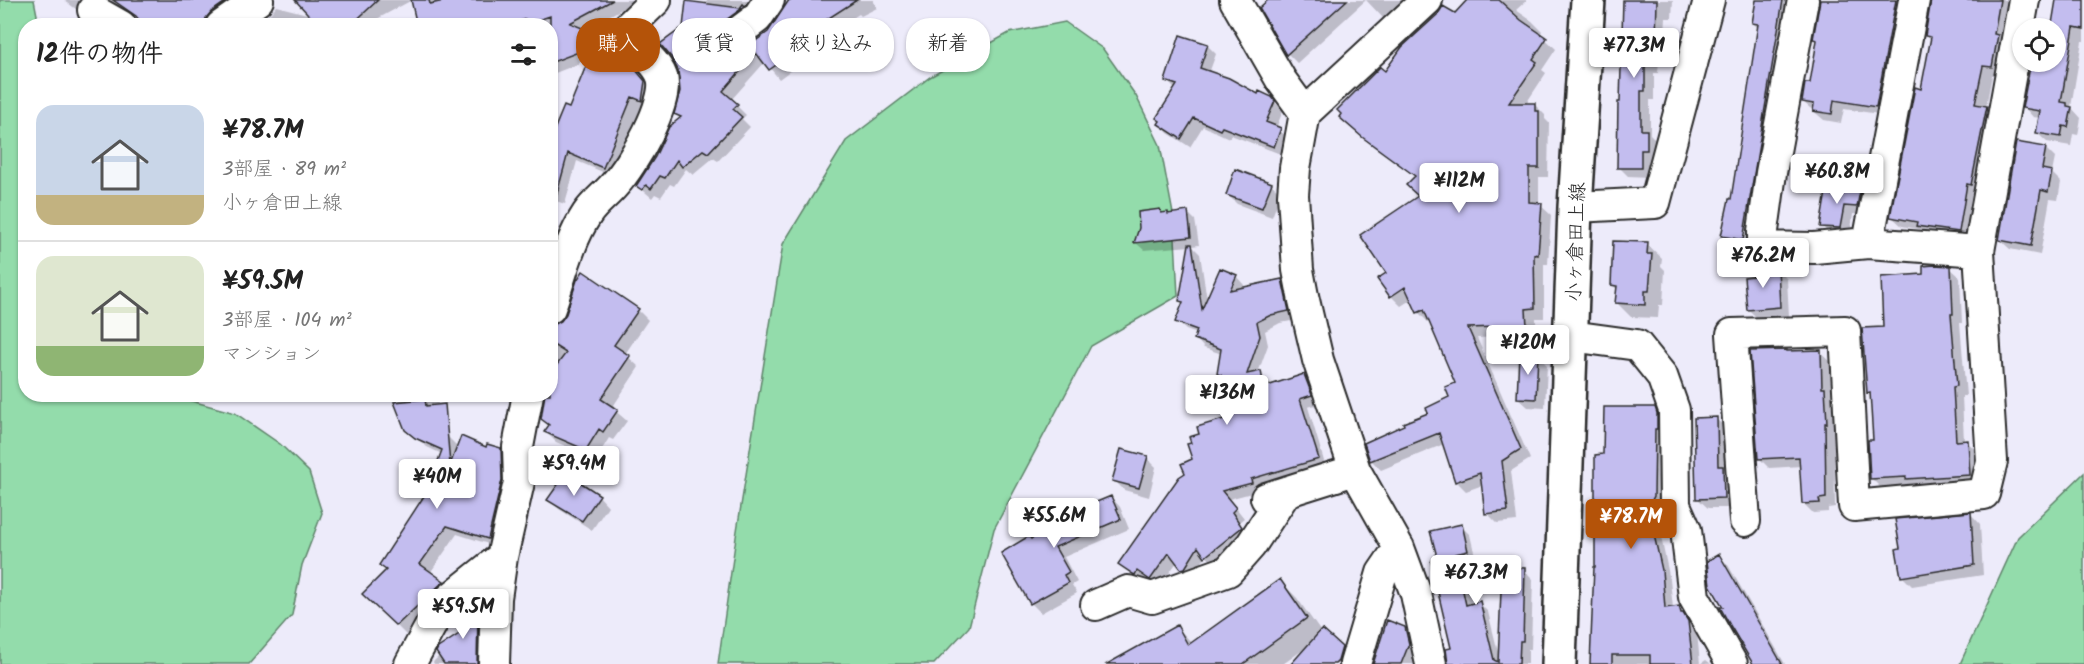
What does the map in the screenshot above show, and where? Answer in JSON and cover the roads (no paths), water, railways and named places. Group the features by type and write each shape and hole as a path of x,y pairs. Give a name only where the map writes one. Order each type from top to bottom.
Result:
{"main road":[{"name":"小ヶ倉田上線","path":"1559,664 1575,207 1588,0"}],"street":[{"path":"232,18 258,0"},
{"path":"558,285 576,234 586,216 599,199 616,183 652,126 658,112 663,92 663,79 658,70 628,40 626,34 627,28 656,0"},
{"path":"756,19 769,0"},
{"path":"1235,0 1281,80 1305,113"},
{"path":"1426,0 1305,113 1295,168 1293,195 1298,270 1318,360 1355,470 1399,548 1416,594 1431,664"},
{"path":"1575,207 1655,203 1708,0"},
{"path":"1803,0 1771,173 1763,248 1814,248 1868,243 1979,250"},
{"path":"1868,243 1914,0"},
{"path":"1744,521 1732,334 1845,331 1842,506 1984,494 1992,461 1979,250 2024,0"},
{"path":"93,10 108,18"},
{"path":"1571,336 1637,345 1662,376 1674,410 1675,505 1686,530 1694,597 1732,664"},
{"path":"494,664 496,598 502,557 519,482 519,447 527,402"},
{"path":"1255,501 1355,470"},
{"path":"1096,605 1128,591 1152,598 1228,570 1251,545 1286,492"},
{"path":"1355,664 1382,573 1399,548"},
{"path":"410,664 442,605 502,557"}]}
